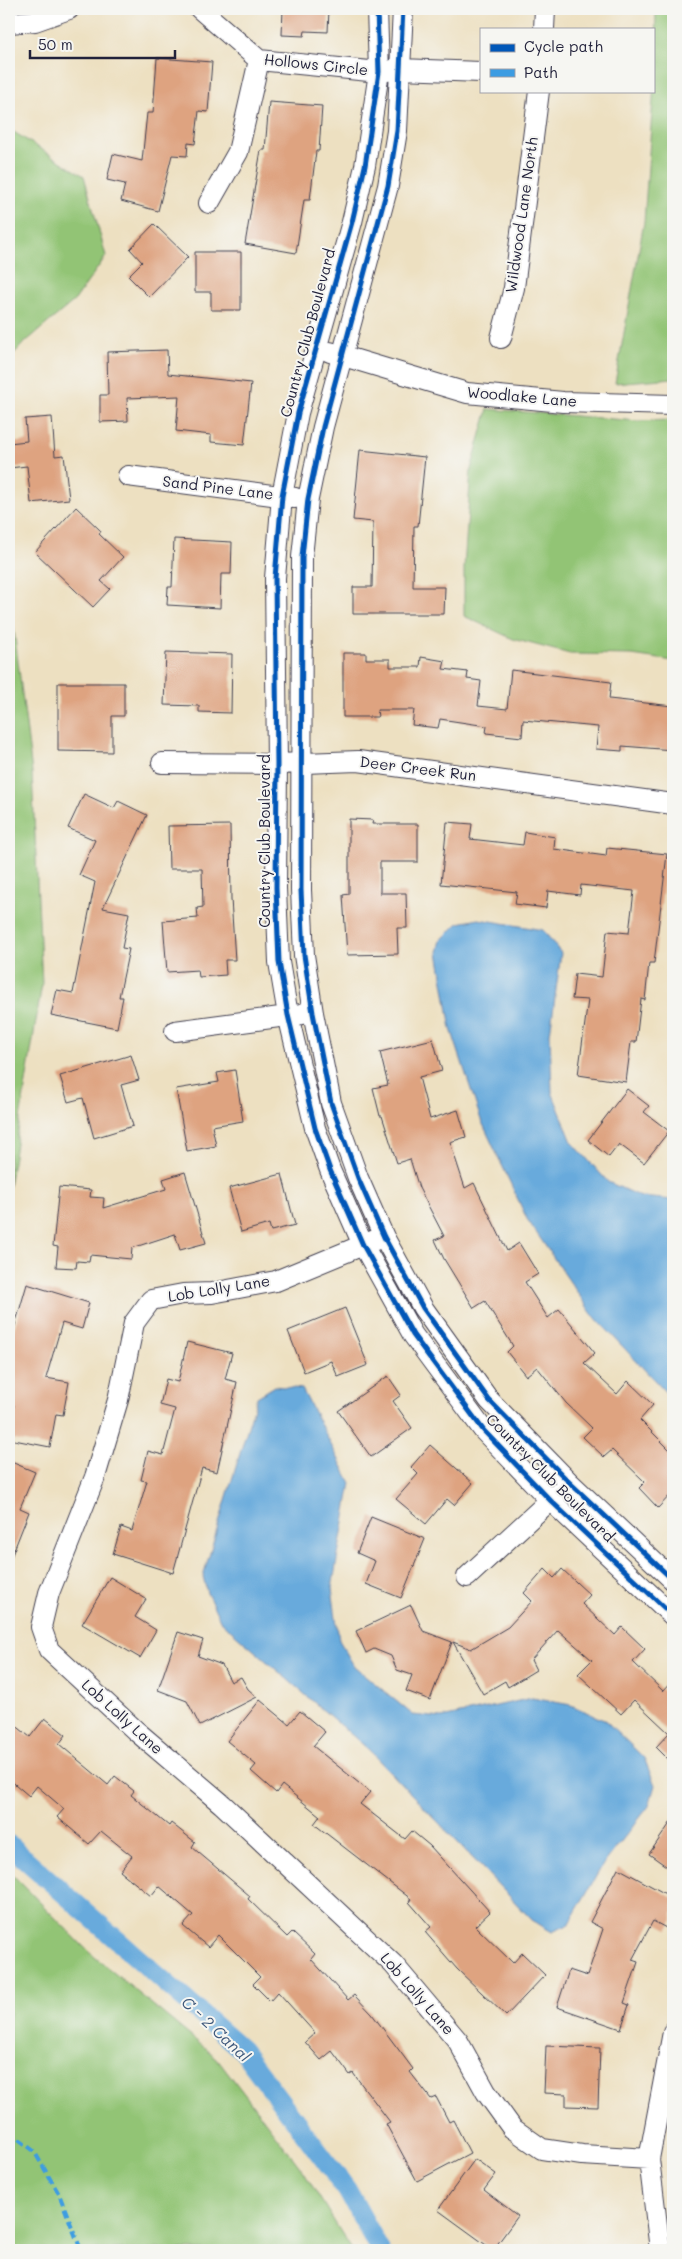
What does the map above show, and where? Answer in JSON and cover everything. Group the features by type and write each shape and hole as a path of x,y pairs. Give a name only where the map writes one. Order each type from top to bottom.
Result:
{"street":[{"path":"9,23 35,21 70,9"},
{"name":"Hollows Circle","path":"200,9 259,60 378,72 400,70 480,72"},
{"name":"Country Club Boulevard","path":"377,9 378,72 365,166 298,413 282,496 275,578 276,888 279,962 288,1015 315,1128 330,1170 363,1245 414,1336 457,1397 484,1431 551,1501 673,1616"},
{"name":"Country Club Boulevard","path":"402,9 396,132 388,186 323,427 308,499 302,557 303,670 300,763 300,890 304,955 313,1013 331,1103 358,1178 384,1237 423,1308 489,1400 569,1482 673,1580"},
{"path":"544,28 545,9"},
{"path":"209,203 238,152 259,60"},
{"name":"Wildwood Lane North","path":"501,338 514,288 539,92"},
{"name":"Woodlake Lane","path":"316,348 467,394 563,402 673,405"},
{"name":"Sand Pine Lane","path":"128,476 308,499"},
{"name":"Deer Creek Run","path":"162,764 277,764 358,761 673,804"},
{"path":"175,1030 313,1013"},
{"name":"Lob Lolly Lane","path":"384,1237 276,1281 151,1300 134,1323 118,1400 95,1477 49,1593 41,1627 49,1650 135,1730 222,1804 393,1964 458,2041 486,2092 512,2128 542,2149 582,2155 649,2159"},
{"path":"467,1577 551,1501 569,1482"},
{"path":"660,2250 649,2159 673,2032"}],"green space":[{"path":"656,9 673,9 673,378 615,383 644,222 655,71"},
{"path":"9,129 84,176 106,256 75,300 22,345 9,359"},
{"path":"488,409 638,421 673,420 673,661 632,655 570,654 513,639 464,616 464,568 471,469"},
{"path":"9,607 13,622 32,772 42,984 9,1187"},
{"path":"9,1871 90,1953 217,2058 303,2171 352,2250 17,2250 9,2240"}],"water":[{"path":"479,919 543,930 561,953 550,1034 552,1092 572,1142 608,1182 641,1197 673,1200 673,1400 592,1314 527,1219 481,1120 451,1029 438,952 441,940 458,923"},
{"path":"275,1386 302,1389 351,1483 332,1588 339,1640 354,1666 413,1715 442,1718 532,1698 571,1705 606,1721 644,1758 655,1785 649,1806 602,1866 568,1925 552,1932 532,1920 368,1749 221,1622 207,1593 203,1576 257,1397"}],"building":[{"path":"283,9 329,9 328,32 305,31 304,36 282,35"},
{"path":"157,58 212,62 208,112 199,111 195,144 188,143 187,156 172,155 158,211 121,201 125,184 107,180 113,154 142,161 147,113 153,113"},
{"path":"269,102 322,106 319,151 316,151 310,200 304,200 296,253 245,244 261,150 265,150"},
{"path":"154,224 188,257 149,297 128,276 142,262 130,249"},
{"path":"195,252 241,252 241,310 211,310 211,292 195,292"},
{"path":"167,350 168,374 251,383 244,445 211,442 211,435 176,431 179,396 127,398 128,421 100,422 100,395 108,395 107,352"},
{"path":"52,417 55,456 64,455 69,499 31,503 27,466 9,468 9,443 27,441 25,419"},
{"path":"360,450 425,457 418,526 414,526 413,587 445,587 444,614 353,614 353,587 372,587 373,522 353,520"},
{"path":"76,507 101,531 99,534 123,557 101,581 110,589 93,607 35,552"},
{"path":"174,539 232,542 231,574 221,574 220,608 167,605 168,587 172,587"},
{"path":"166,652 232,654 231,713 199,712 199,706 164,705"},
{"path":"343,653 366,653 366,659 390,659 390,667 420,667 421,657 445,661 443,669 468,672 467,679 481,681 478,706 507,709 511,670 611,682 609,699 673,706 673,750 622,746 622,751 596,749 598,727 523,720 522,737 486,733 487,726 440,719 438,728 412,725 414,710 377,710 378,717 343,717"},
{"path":"58,683 124,683 124,716 112,716 112,752 58,751"},
{"path":"84,794 114,808 118,801 147,815 103,908 129,913 122,948 129,949 119,997 123,997 117,1028 51,1015 57,990 73,993 95,882 79,875 95,840 68,828"},
{"path":"349,819 373,820 372,824 418,824 418,862 380,862 380,893 406,893 407,928 397,928 398,954 347,955 343,895 349,894"},
{"path":"447,822 472,824 470,839 523,845 525,832 555,837 554,849 606,856 607,848 667,854 654,963 649,963 645,1000 641,999 636,1042 631,1042 626,1082 578,1075 588,1000 572,999 575,974 602,977 607,931 629,933 634,891 581,885 580,895 548,891 546,908 515,904 517,892 441,884"},
{"path":"230,825 231,899 235,960 225,960 226,975 199,977 198,970 167,972 163,921 198,918 197,908 203,907 202,869 169,869 168,826"},
{"path":"433,1039 442,1071 419,1077 430,1119 458,1110 466,1137 450,1142 465,1188 474,1183 507,1251 519,1243 538,1274 525,1282 548,1318 559,1309 595,1353 584,1363 617,1394 628,1381 653,1405 640,1420 673,1453 673,1492 658,1508 639,1488 645,1482 612,1450 604,1457 583,1437 592,1428 566,1403 537,1367 526,1376 507,1352 513,1346 485,1301 474,1308 444,1259 435,1240 444,1236 419,1188 410,1159 397,1163 382,1116 380,1116 373,1088 388,1085 380,1052"},
{"path":"131,1055 139,1080 121,1085 133,1126 94,1138 83,1098 68,1102 60,1076"},
{"path":"235,1070 243,1121 212,1126 216,1146 187,1151 176,1089 219,1082 217,1073"},
{"path":"627,1089 649,1106 644,1112 669,1131 644,1163 619,1144 609,1157 588,1140"},
{"path":"185,1172 206,1243 180,1250 175,1234 132,1248 131,1259 90,1255 89,1262 77,1261 76,1268 56,1267 58,1247 53,1246 59,1187 91,1190 90,1197 104,1198 103,1208 166,1189 163,1179"},
{"path":"282,1174 295,1225 271,1231 269,1224 241,1232 229,1188"},
{"path":"27,1284 89,1303 82,1329 62,1323 46,1378 69,1382 63,1415 56,1414 50,1447 9,1439 14,1405 9,1404 9,1346"},
{"path":"345,1308 368,1365 338,1377 331,1361 304,1372 288,1331"},
{"path":"187,1342 232,1353 225,1379 237,1382 217,1472 202,1468 173,1573 113,1554 121,1527 132,1531 147,1481 141,1480 148,1451 163,1455 175,1409 160,1405 166,1379 178,1382"},
{"path":"388,1376 401,1395 393,1401 412,1428 371,1457 338,1411"},
{"path":"430,1445 473,1483 454,1505 447,1499 426,1524 396,1499 418,1474 411,1467"},
{"path":"9,1461 35,1472 20,1508 29,1512 10,1560"},
{"path":"371,1517 425,1539 401,1598 366,1584 375,1561 357,1553"},
{"path":"545,1569 554,1578 562,1569 590,1595 582,1604 615,1635 622,1627 645,1649 633,1662 663,1691 673,1680 673,1764 656,1747 669,1733 634,1700 621,1714 578,1674 592,1660 558,1630 531,1660 536,1670 508,1687 505,1681 483,1694 453,1642 471,1649 508,1627 532,1601 524,1593"},
{"path":"110,1577 146,1599 135,1617 156,1630 140,1658 82,1624"},
{"path":"411,1605 423,1631 452,1642 430,1700 406,1691 412,1675 397,1670 391,1656 374,1649 366,1653 356,1631"},
{"path":"178,1632 203,1640 198,1656 222,1665 231,1682 241,1677 248,1689 257,1697 200,1726 187,1701 158,1690"},
{"path":"260,1700 289,1724 300,1711 325,1732 313,1746 370,1792 360,1804 405,1839 412,1831 430,1846 490,1912 475,1926 513,1963 522,1953 545,1975 506,2016 457,1969 425,1932 431,1927 409,1902 411,1899 314,1824 320,1816 282,1785 276,1793 251,1771 256,1765 227,1741"},
{"path":"45,1718 66,1735 59,1744 108,1785 115,1776 134,1791 131,1795 169,1826 171,1823 195,1842 192,1847 250,1896 248,1899 287,1937 292,1932 315,1954 311,1959 348,2000 354,1995 372,2014 413,2069 410,2072 431,2099 436,2097 449,2122 453,2120 470,2153 417,2181 386,2124 390,2122 353,2073 350,2075 332,2051 321,2060 305,2042 315,2033 278,1992 270,2001 253,1984 260,1977 218,1935 208,1947 183,1926 193,1915 159,1886 151,1896 120,1871 132,1856 101,1831 89,1844 57,1817 64,1809 37,1786 29,1796 9,1779 9,1720 30,1737"},
{"path":"673,1819 673,1871 649,1854"},
{"path":"618,1868 673,1898 673,1920 668,1929 653,1921 632,1960 638,1962 624,2003 629,2005 621,2029 557,2007 569,1970 587,1976 603,1929 590,1922"},
{"path":"546,2046 600,2048 598,2107 566,2106 566,2094 544,2093"},
{"path":"475,2159 496,2174 484,2190 518,2216 493,2250 438,2210"}],"waterway":[{"name":"C - 2 Canal","path":"9,1845 242,2050 347,2190 380,2250"}],"marked path":[{"path":"672,9 671,67 673,80"},
{"path":"673,387 671,405 673,421"},
{"path":"9,2132 34,2151 59,2194 81,2250"}],"cycle path":[{"path":"377,9 379,72 365,166 352,222 298,413 282,496 275,578 276,888 279,962 288,1015 315,1128 330,1170 363,1245 413,1335 484,1431 551,1501 673,1616"},
{"path":"403,9 397,131 388,186 323,427 308,499 302,557 301,890 304,955 313,1013 331,1103 358,1178 384,1237 423,1308 489,1400 569,1482 673,1580"}]}
